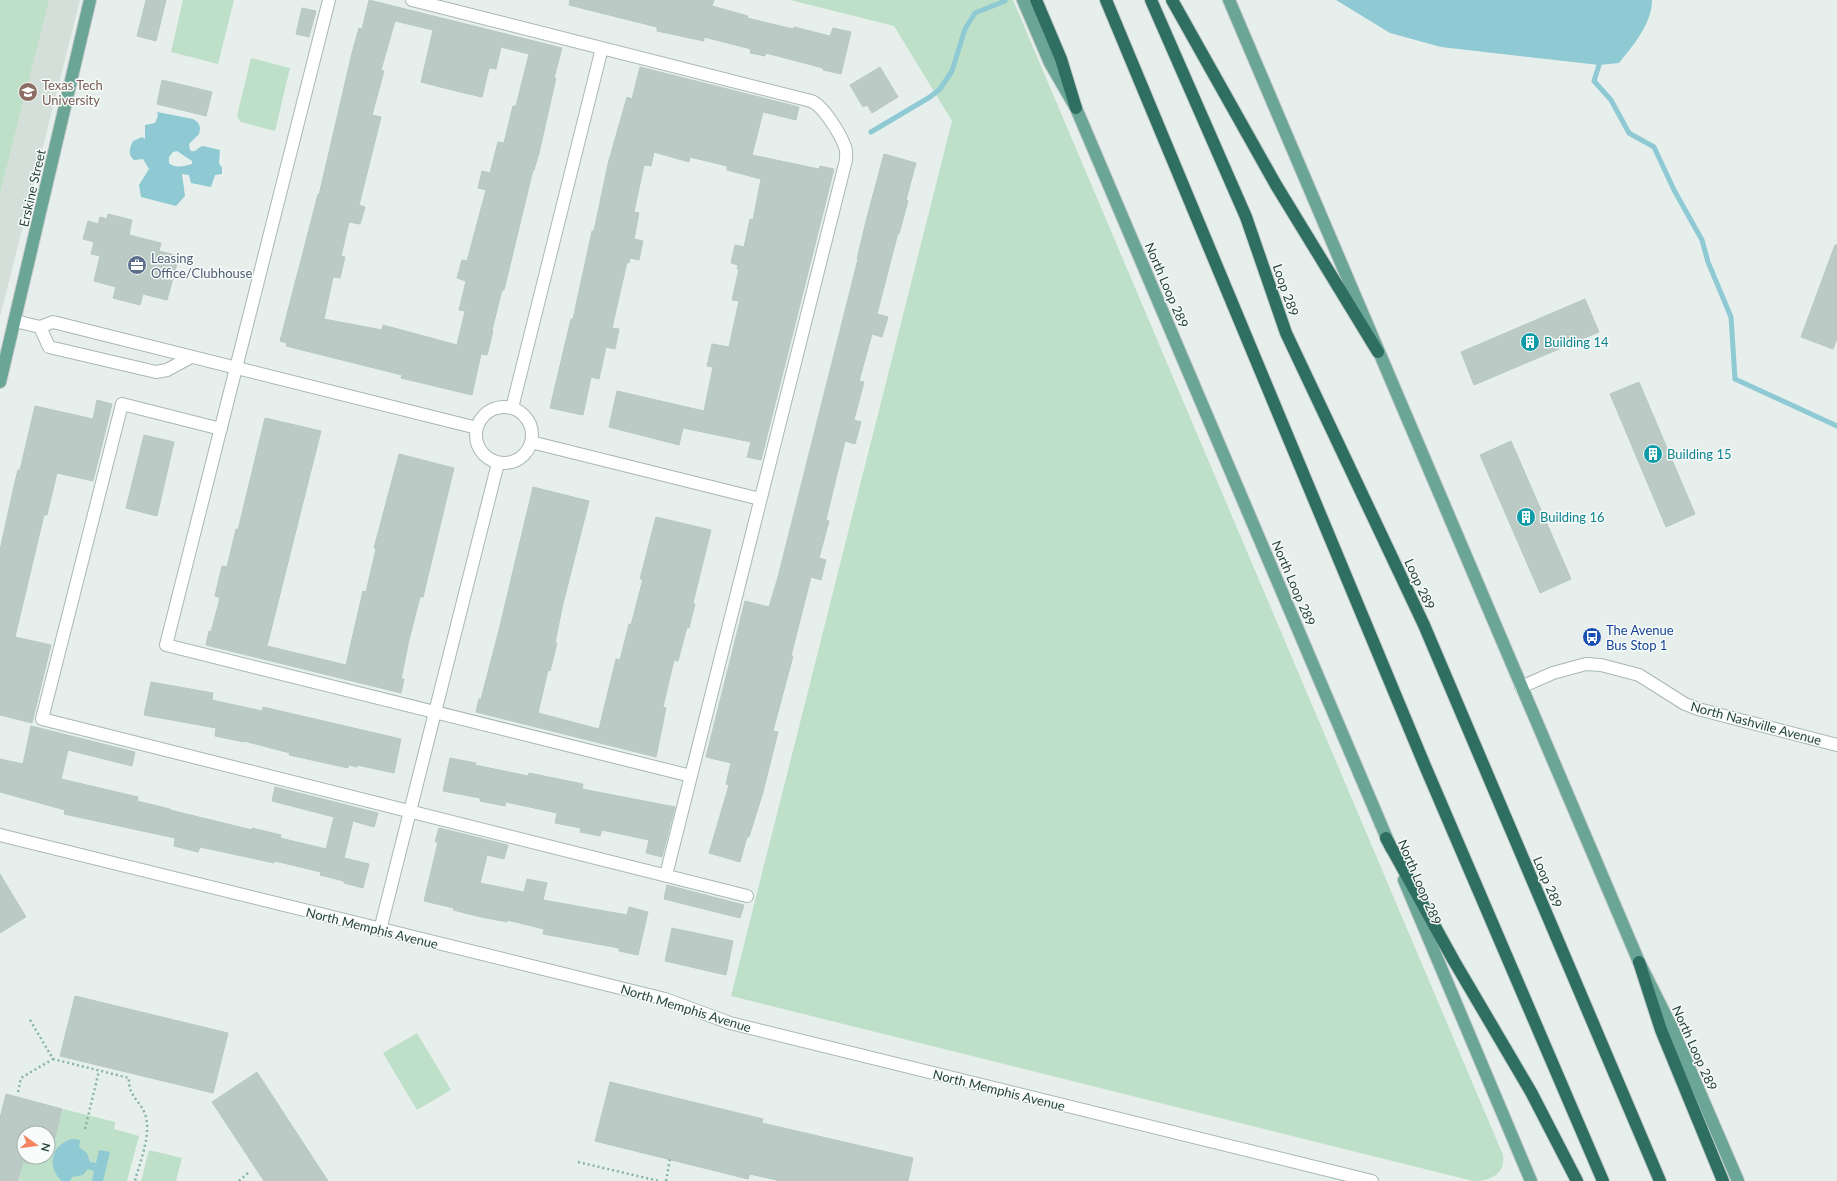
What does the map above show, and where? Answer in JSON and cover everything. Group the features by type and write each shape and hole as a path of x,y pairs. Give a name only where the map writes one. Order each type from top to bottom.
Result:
{"highway":[{"path":"1036,0 1061,59 1076,108"},
{"path":"1106,0 1425,766 1603,1181"},
{"name":"Loop 289","path":"1151,0 1246,217 1286,333 1424,625 1660,1181"},
{"path":"1172,0 1276,185 1378,352"},
{"path":"1386,838 1454,961 1527,1086 1577,1181"},
{"path":"1638,962 1661,1030 1723,1181"}],"main road":[{"name":"Erskine Street","path":"0,382 90,0"},
{"name":"North Loop 289","path":"1023,0 1050,63 1076,108 1531,1181"},
{"name":"North Loop 289","path":"1229,0 1638,962 1672,1028 1738,1181"}],"street":[{"path":"328,0 166,645 691,776"},
{"path":"412,0 816,103 821,106 844,145 846,160 666,875"},
{"path":"512,408 602,48"},
{"path":"15,321 40,327 53,322 477,428"},
{"path":"40,327 49,347 156,372 167,370 191,357"},
{"path":"221,429 122,404 42,719 747,896"},
{"path":"499,408 512,408 522,414 530,424 532,430 532,442 522,458 510,463 498,463 487,457 479,447 477,441 477,428 483,417 493,410 499,408"},
{"path":"532,442 760,499"},
{"path":"380,930 498,463"},
{"name":"North Nashville Avenue","path":"1521,687 1553,673 1586,664 1601,665 1626,670 1638,675 1685,704 1698,709 1837,745"},
{"name":"North Memphis Avenue","path":"0,835 380,930 665,999 730,1023 1372,1181"}],"path":[{"path":"30,1020 53,1059 128,1078 130,1092 144,1113 147,1130 135,1181"},
{"path":"18,1092 21,1078 53,1059"},
{"path":"85,1129 99,1071"},
{"path":"666,1181 670,1160"},
{"path":"578,1162 659,1181"},
{"path":"239,1181 248,1173"}],"shaded area":[{"name":"Texas Tech University","path":"0,0 80,0 0,317"}],"green space":[{"path":"0,0 49,0 0,193"},
{"path":"183,0 234,0 218,64 171,52"},
{"path":"790,0 1013,0 1503,1155 1502,1167 1496,1175 1491,1178 1473,1181 731,996 952,121 894,26"},
{"path":"251,58 290,68 275,131 241,122 237,116"},
{"path":"417,1033 451,1090 417,1110 383,1053"},
{"path":"63,1109 115,1122 114,1129 139,1136 127,1181 19,1181 22,1165 56,1165 56,1134"},
{"path":"149,1150 182,1158 176,1181 141,1181"}],"water":[{"path":"1336,0 1652,0 1649,17 1641,34 1619,63 1599,65 1441,47 1390,33"},
{"path":"157,112 193,119 199,124 199,134 189,144 190,150 195,151 203,146 220,150 219,163 222,168 222,174 215,175 211,187 191,183 189,175 182,174 185,196 176,206 141,197 139,185 149,169 143,159 134,160 130,156 130,148 133,141 142,137 145,139 145,125 155,123 158,116","holes":["177,151 192,161 192,164 174,166 169,163 169,157 173,152"]},
{"path":"72,1139 80,1140 79,1147 87,1153 90,1162 96,1163 99,1150 110,1152 103,1181 92,1181 94,1171 88,1169 83,1175 72,1177 70,1181 62,1181 57,1175 53,1165 56,1165 56,1150 65,1142"}],"building":[{"path":"146,0 166,0 156,41 137,36"},
{"path":"369,0 562,48 554,78 556,78 539,153 533,170 504,290 502,290 487,355 481,354 472,395 401,378 402,375 286,346 287,343 280,341 318,194 319,195 352,53 359,28 362,29","holes":["395,21 433,30 421,82 460,92 482,97 489,68 496,69 501,47 529,54 516,106 513,106 504,143 498,142 490,173 482,171 478,188 486,190 467,261 462,260 457,278 466,281 459,310 465,311 457,345 383,325 382,330 324,319 333,277 340,278 345,257 341,256 349,222 360,224 365,207 359,205 381,117 372,115 384,71 381,70"]},
{"path":"570,0 714,0 712,6 748,16 747,18 793,29 794,27 830,36 833,28 851,32 841,74 766,53 765,56 750,53 751,49 704,37 704,41 657,31 657,27 569,5"},
{"path":"302,8 316,11 309,37 296,34"},
{"path":"640,67 799,107 796,120 763,112 752,155 819,169 820,166 834,169 761,460 747,457 751,442 683,428 679,445 609,427 617,391 704,411 713,367 707,366 712,344 729,347 739,301 732,300 739,269 737,269 738,265 731,263 735,245 744,247 750,219 753,220 761,179 727,170 727,166 690,157 689,162 654,152 651,166 644,165 634,212 639,213 634,239 643,241 639,260 630,258 629,263 627,262 612,328 619,329 615,349 606,347 599,379 591,377 583,415 550,408 571,319 573,319 592,231 594,231 608,164 627,97 632,99"},
{"path":"880,67 898,97 872,113 867,105 863,107 850,85"},
{"path":"162,80 212,92 206,116 157,104"},
{"path":"884,154 916,163 906,200 908,201 877,314 888,317 882,337 872,334 859,381 864,382 854,420 861,422 855,444 845,441 826,520 829,521 819,558 826,560 821,580 811,577 791,656 793,656 773,731 778,732 763,792 740,862 709,853 729,785 726,784 731,763 706,757 745,601 769,607 778,577"},
{"name":"Leasing Office/Clubhouse","path":"108,214 132,220 129,235 161,243 159,251 179,256 167,300 143,294 140,305 113,298 116,287 94,281 100,256 91,254 94,242 83,239 88,221 98,224 100,217 107,219"},
{"path":"1835,245 1837,245 1837,339 1833,349 1801,337"},
{"name":"Building 14","path":"1585,299 1599,332 1474,385 1461,352"},
{"name":"Building 15","path":"1639,382 1695,514 1666,527 1610,394"},
{"path":"97,400 112,404 93,481 57,473 47,515 44,515 15,637 51,645 32,723 0,715 0,550 14,486 18,470 20,470 35,406 93,419"},
{"path":"265,418 321,431 267,646 346,665 363,591 366,592 376,549 374,548 399,454 454,468 423,597 420,597 409,640 401,679 404,679 401,693 206,645 220,598 215,596 222,566 227,567 236,529 238,530"},
{"path":"144,435 174,442 157,516 126,508"},
{"name":"Building 16","path":"1511,441 1571,579 1540,593 1480,455"},
{"path":"533,487 589,501 562,608 555,643 557,643 550,671 548,670 538,713 599,729 616,659 620,660 629,624 631,625 643,579 640,579 656,517 711,530 693,603 695,604 689,628 687,627 678,661 674,660 663,707 666,708 656,757 476,712 479,699 481,699 499,630"},
{"path":"151,682 213,693 212,700 262,711 263,707 401,739 394,773 357,765 357,767 349,765 348,768 289,755 290,753 244,741 215,736 216,728 144,715"},
{"path":"31,726 135,752 132,766 68,750 61,779 138,797 137,801 170,810 252,830 252,828 281,835 280,838 326,849 334,817 272,801 275,787 378,813 374,827 353,821 344,858 369,864 363,888 344,883 344,881 320,875 321,872 275,861 274,863 200,847 198,852 174,846 175,838 64,814 65,810 0,792 0,759 23,764"},
{"path":"450,758 528,776 529,773 583,784 582,789 675,807 662,857 646,853 649,840 602,830 600,836 580,832 581,828 555,823 557,813 506,802 505,806 480,801 480,798 443,791"},
{"path":"439,828 508,845 504,859 487,855 480,883 524,892 527,879 547,883 543,900 627,915 629,907 648,912 638,955 619,951 619,948 543,934 544,929 507,920 507,922 481,917 453,910 454,908 424,901 438,842 435,842"},
{"path":"0,874 26,917 0,933"},
{"path":"667,885 744,905 740,918 664,899"},
{"path":"672,928 733,941 726,975 665,961"},
{"path":"75,996 228,1033 213,1093 60,1056"},
{"path":"257,1072 328,1181 264,1181 212,1102"},
{"path":"610,1082 763,1119 762,1123 913,1158 908,1181 781,1181 750,1174 748,1179 595,1141"},
{"path":"6,1094 62,1109 56,1134 56,1125 16,1125 16,1165 22,1165 18,1181 0,1181 0,1118"}],"waterway":[{"path":"871,132 930,97 940,89 952,71 965,29 975,13 1005,1"},
{"path":"1599,65 1594,81 1611,100 1629,133 1654,147 1674,190 1702,240 1708,262 1731,317 1735,379 1837,426"}],"place":[{"name":"Texas Tech University","path":"28,92"},
{"name":"Leasing Office/Clubhouse","path":"137,265"},
{"name":"Building 14","path":"1530,342"},
{"name":"Building 15","path":"1653,454"},
{"name":"Building 16","path":"1526,517"},
{"name":"The Avenue Bus Stop 1","path":"1592,637"}]}
